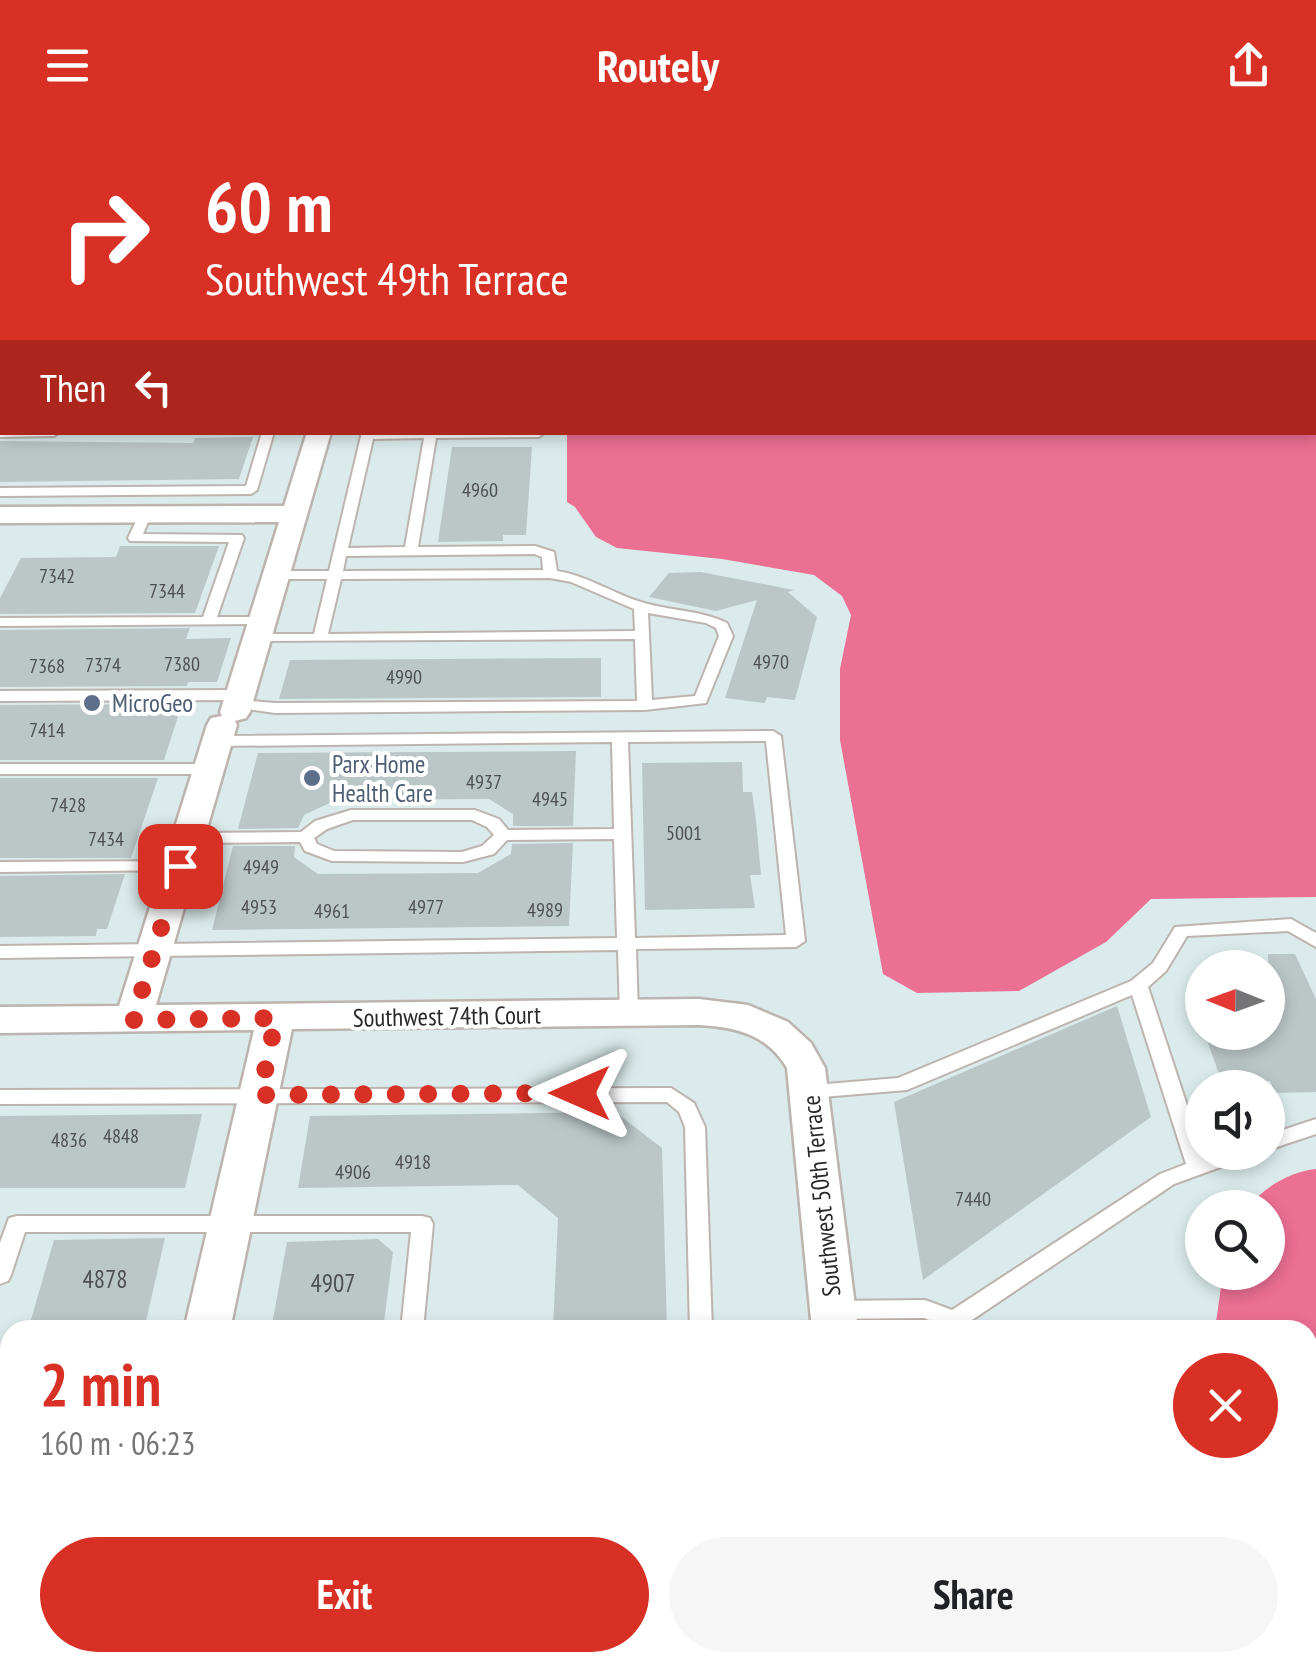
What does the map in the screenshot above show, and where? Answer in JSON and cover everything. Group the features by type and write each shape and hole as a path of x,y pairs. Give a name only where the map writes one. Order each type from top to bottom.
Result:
{"street":[{"path":"133,1020 184,852 260,630 318,435"},
{"path":"0,516 294,514"},
{"name":"Southwest 74th Court","path":"0,1020 714,1012 760,1021"},
{"path":"208,1320 276,1018"},
{"name":"Southwest 50th Terrace","path":"760,1021 795,1048 806,1068 834,1320"}],"lane":[{"path":"0,492 251,490 267,435"},
{"path":"320,638 338,575 368,435"},
{"path":"411,551 431,435"},
{"path":"145,515 136,538 238,538 209,621"},
{"path":"342,552 543,552 550,555 550,574"},
{"path":"0,769 227,724 275,708 686,704 705,696 726,636 717,623 641,607 574,578 550,574 277,574"},
{"path":"641,607 646,705"},
{"path":"0,622 209,621 320,638 642,636"},
{"path":"0,696 227,724 620,737 773,736 796,941 0,952"},
{"path":"620,737 629,1014"},
{"path":"0,866 184,852 305,837 321,825 350,816 475,816 492,823 503,835"},
{"path":"305,837 312,847 332,856 463,857 488,850 503,835 622,834"},
{"path":"810,1092 900,1086 1138,985 1160,967 1181,931 1291,925 1316,941"},
{"path":"1138,985 1185,1129"},
{"path":"0,1097 658,1093 680,1100 695,1127 702,1320"},
{"path":"1285,1137 1316,1126"},
{"path":"962,1320 1167,1179 1188,1170"},
{"path":"0,1275 17,1224 422,1224 413,1320"},
{"path":"834,1320 925,1309 946,1320"}],"shaded area":[{"path":"567,435 1316,435 1316,897 1151,899 1106,942 1019,991 917,993 883,974 840,740 840,669 851,615 842,596 814,575 722,559 617,548 596,537 567,502"},
{"path":"1316,1169 1316,1320 1216,1320 1221,1290 1285,1290 1285,1190 1266,1190"}],"building":[{"path":"253,437 239,479 0,482 0,441 193,443 195,438"},
{"path":"452,447 532,447 526,535 503,535 503,541 438,542"},
{"path":"120,546 219,546 195,613 0,614 0,598 21,558 116,557"},
{"path":"701,572 794,590 788,592 817,617 795,700 767,697 765,703 725,698 757,600 716,611 649,597 669,573"},
{"path":"190,628 186,639 231,638 217,682 188,682 187,686 0,687 0,630"},
{"path":"601,658 601,697 279,699 290,660"},
{"path":"182,704 164,760 0,760 0,705"},
{"path":"576,751 573,826 513,826 513,814 489,799 336,800 304,815 298,828 238,829 258,753"},
{"path":"742,762 743,792 752,792 761,875 750,875 755,908 645,910 642,763"},
{"path":"0,778 158,778 131,858 0,858"},
{"path":"573,843 569,926 212,930 233,846 295,846 294,857 318,874 478,873 511,854 512,844"},
{"path":"125,874 107,929 97,929 96,936 0,937 0,876"},
{"path":"1285,954 1295,954 1316,999 1316,1092 1285,1093 1285,1070 1218,1070 1210,1050 1285,1050"},
{"path":"1117,1006 1151,1117 923,1280 894,1102"},
{"path":"615,1112 662,1148 667,1320 553,1320 558,1218 518,1185 298,1188 310,1116"},
{"path":"202,1114 185,1188 0,1188 0,1116"},
{"path":"165,1238 146,1320 31,1320 54,1240"},
{"path":"378,1239 393,1252 384,1320 273,1320 287,1242"}],"place":[{"name":"MicroGeo","path":"92,703"},
{"name":"Parx Home Health Care","path":"312,778"}],"route":[{"path":"180,866 133,1020 276,1018 260,1095 580,1093"}]}
